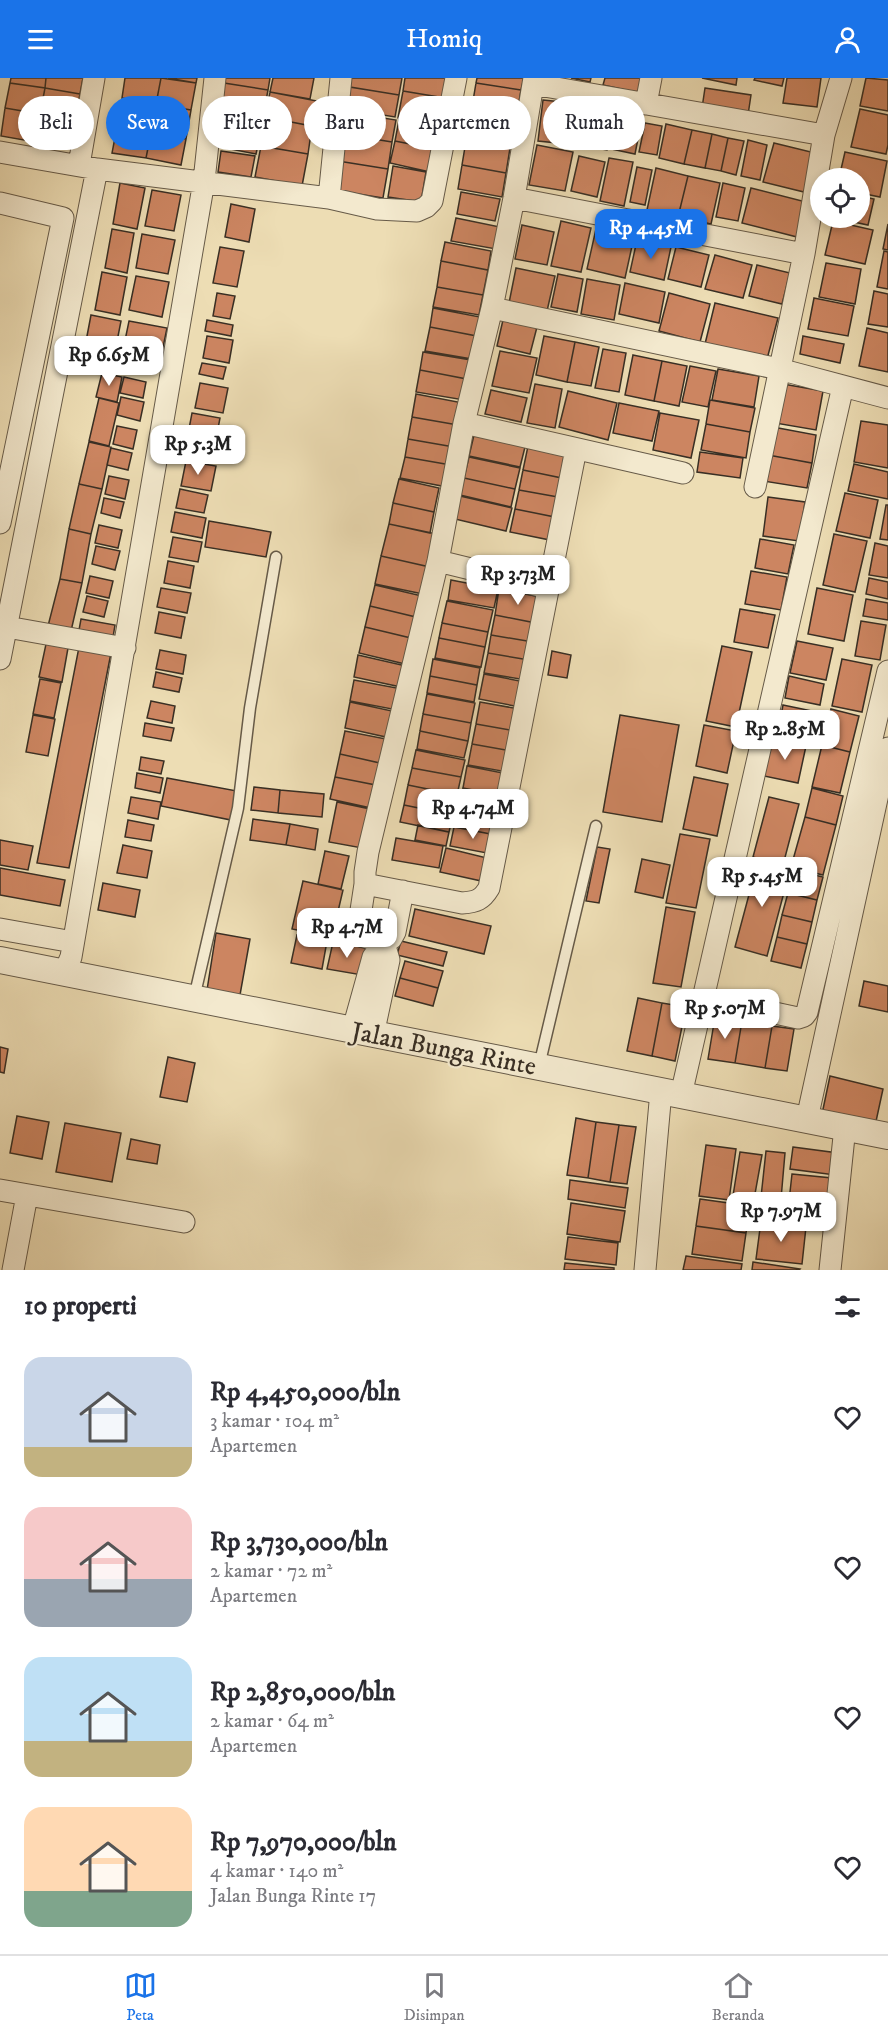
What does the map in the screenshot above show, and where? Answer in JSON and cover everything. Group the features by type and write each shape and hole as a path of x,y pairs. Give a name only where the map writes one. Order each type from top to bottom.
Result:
{"street":[{"path":"0,658 88,167 94,78"},
{"path":"64,973 71,957 204,181 215,78"},
{"path":"329,198 341,78"},
{"path":"0,152 88,167 329,198 377,209 417,211 432,201 456,78"},
{"path":"651,78 645,104 824,135"},
{"path":"755,487 804,254 824,135 841,78"},
{"path":"403,891 395,932 391,939 384,943 361,936 358,930 369,852 438,561 464,423 492,308 514,198 533,81 606,96"},
{"path":"514,198 804,254"},
{"path":"0,203 63,218 0,523"},
{"path":"492,308 779,369 888,398"},
{"path":"645,1270 671,1093 704,998 721,915 843,386"},
{"path":"464,423 683,473"},
{"path":"365,884 462,903 475,902 483,898 489,888 576,449"},
{"path":"438,561 548,588"},
{"path":"7,627 125,648"},
{"path":"704,998 798,1018 804,1016 888,671"},
{"path":"807,1119 888,748"},
{"path":"0,929 73,942"},
{"path":"363,1032 389,960 384,943"},
{"name":"Jalan Bunga Rinte","path":"0,960 888,1136"},
{"path":"830,1270 845,1127"},
{"path":"0,1190 184,1222"},
{"path":"13,1270 27,1194"}],"lane":[{"path":"194,998 238,808 250,708 276,557"},
{"path":"538,1066 596,826"}],"building":[{"path":"11,78 46,78 45,88 10,83"},
{"path":"46,78 83,78 80,94 45,88"},
{"path":"125,78 161,78 158,96 122,96"},
{"path":"161,78 196,83 191,110 190,96 158,96"},
{"path":"168,78 197,78 196,83"},
{"path":"225,78 270,78 268,90 224,83"},
{"path":"273,78 314,78 311,96 304,96 304,98 270,92"},
{"path":"351,78 402,78 399,95 350,87"},
{"path":"405,78 448,78 445,96 403,91"},
{"path":"477,78 524,78 521,90 476,83"},
{"path":"571,78 591,78 590,82"},
{"path":"605,78 643,78 639,93 603,85"},
{"path":"702,78 737,78 736,85"},
{"path":"755,78 784,78 782,86 754,80"},
{"path":"787,78 821,78 817,107 783,103"},
{"path":"866,78 888,80 888,111 860,106"},
{"path":"10,83 45,88 43,96 18,96 18,110 5,108"},
{"path":"224,83 268,90 267,96 222,96"},
{"path":"476,83 521,90 520,96 474,96"},
{"path":"350,87 399,95 395,117 386,116 386,96 348,96"},
{"path":"45,88 80,94 80,96 43,96"},
{"path":"705,88 751,95 748,115 702,108"},
{"path":"403,91 433,96 402,96"},
{"path":"270,92 291,96 269,96"},
{"path":"292,96 304,99 304,124 292,122"},
{"path":"543,100 543,142 538,141"},
{"path":"5,108 18,110 18,139 1,136"},
{"path":"860,109 888,115 886,154 851,147"},
{"path":"386,118 396,120 392,142 386,141"},
{"path":"292,122 304,124 304,150 309,150 308,154 284,150 292,150"},
{"path":"645,123 662,126 657,155 639,152 645,150"},
{"path":"666,124 692,130 684,164 659,158"},
{"path":"398,125 398,142 395,141"},
{"path":"692,130 712,134 705,168 684,164"},
{"path":"712,134 728,138 721,171 705,168"},
{"path":"728,138 744,141 736,175 721,171"},
{"path":"748,140 767,145 760,180 741,176"},
{"path":"386,141 392,142 388,169 338,161 340,150 386,150"},
{"path":"395,141 398,142 398,150 435,150 430,172 390,163"},
{"path":"774,143 815,153 804,192 763,182"},
{"path":"537,145 543,146 543,150 573,152 565,191 529,185"},
{"path":"113,150 148,150 146,158 112,153"},
{"path":"148,150 184,150 181,165 146,158"},
{"path":"235,150 257,150 256,154"},
{"path":"260,150 284,150 308,154 302,186 255,177"},
{"path":"464,150 510,150 506,173 462,165"},
{"path":"616,150 636,150 635,154"},
{"path":"221,151 255,156 251,177 218,172"},
{"path":"845,152 887,161 880,197 870,195 870,168 841,168"},
{"path":"579,156 605,162 597,197 571,191"},
{"path":"609,158 633,162 624,206 600,201"},
{"path":"338,161 388,169 383,198 333,190"},
{"path":"462,165 506,173 502,197 458,189"},
{"path":"393,166 426,172 421,202 388,197"},
{"path":"637,167 652,170 645,205 630,202"},
{"path":"656,168 688,176 678,217 647,210"},
{"path":"688,176 720,183 711,224 678,217"},
{"path":"120,183 145,188 137,229 113,224"},
{"path":"723,183 745,188 738,221 716,217"},
{"path":"751,188 806,202 797,237 742,223"},
{"path":"152,190 181,195 174,231 145,226"},
{"path":"461,192 500,199 495,221 457,214"},
{"path":"870,198 874,199 870,216"},
{"path":"231,204 255,209 249,242 225,237"},
{"path":"456,218 500,227 496,249 451,241"},
{"path":"561,221 591,228 581,272 551,266"},
{"path":"888,224 888,250 883,249"},
{"path":"522,225 554,232 547,265 515,259"},
{"path":"831,228 873,230 865,264 825,255"},
{"path":"112,229 134,233 127,273 105,268"},
{"path":"596,229 634,237 625,278 587,269"},
{"path":"142,234 175,240 168,274 136,268"},
{"path":"637,240 671,247 664,280 630,272"},
{"path":"445,242 491,251 488,270 441,261"},
{"path":"220,247 244,251 237,287 213,283"},
{"path":"676,247 709,255 701,287 668,279"},
{"path":"884,251 888,252 888,289 877,287"},
{"path":"715,255 752,265 743,298 705,289"},
{"path":"441,261 488,270 483,295 437,287"},
{"path":"826,263 861,269 855,304 819,297"},
{"path":"757,265 790,273 782,304 749,296"},
{"path":"516,268 555,276 547,311 509,303"},
{"path":"102,272 127,277 120,315 95,310"},
{"path":"558,274 583,279 577,312 551,307"},
{"path":"136,276 169,282 162,317 129,310"},
{"path":"587,279 620,285 614,320 581,314"},
{"path":"625,283 665,292 659,323 619,314"},
{"path":"437,287 483,295 479,315 433,307"},
{"path":"874,291 888,294 888,327 868,324"},
{"path":"217,293 235,296 230,319 213,316"},
{"path":"669,293 710,304 700,342 659,331"},
{"path":"814,298 854,306 848,336 808,329"},
{"path":"715,303 778,318 767,359 705,344"},
{"path":"433,308 480,317 477,336 430,327"},
{"path":"91,315 121,321 113,362 83,357"},
{"path":"207,320 233,325 231,336 205,331"},
{"path":"503,320 537,327 530,354 497,346"},
{"path":"129,321 167,328 160,362 122,355"},
{"path":"430,327 477,336 472,359 425,351"},
{"path":"867,328 888,333 888,372 859,366"},
{"path":"207,336 233,340 229,363 203,358"},
{"path":"544,336 575,342 567,382 536,375"},
{"path":"803,336 844,344 840,363 800,354"},
{"path":"575,342 599,347 591,386 567,382"},
{"path":"603,349 626,353 619,392 595,388"},
{"path":"500,351 537,358 529,393 492,386"},
{"path":"423,352 471,360 467,379 420,370"},
{"path":"633,355 662,361 654,401 625,395"},
{"path":"662,361 687,366 679,406 654,401"},
{"path":"202,363 226,367 223,379 199,374"},
{"path":"690,366 716,371 708,407 682,402"},
{"path":"718,369 759,376 754,407 712,400"},
{"path":"420,370 467,379 464,400 416,392"},
{"path":"102,373 122,377 117,402 96,397"},
{"path":"124,377 146,382 143,398 120,393"},
{"path":"200,383 228,388 223,413 195,408"},
{"path":"535,384 562,389 555,428 527,423"},
{"path":"783,384 823,391 816,430 775,423"},
{"path":"491,390 527,398 521,422 485,414"},
{"path":"568,391 617,403 608,440 559,427"},
{"path":"416,394 463,403 458,425 412,417"},
{"path":"121,397 144,402 140,421 117,415"},
{"path":"99,398 119,403 109,446 89,441"},
{"path":"710,400 755,408 750,432 706,424"},
{"path":"619,403 659,411 652,441 613,433"},
{"path":"192,413 220,418 216,439 188,434"},
{"path":"660,413 699,420 691,458 653,450"},
{"path":"412,417 458,425 454,447 408,439"},
{"path":"861,421 888,425 888,468 854,462"},
{"path":"706,424 750,432 746,458 701,450"},
{"path":"117,426 137,430 133,449 113,444"},
{"path":"773,427 816,435 812,463 768,455"},
{"path":"474,435 525,447 520,467 469,456"},
{"path":"190,439 218,444 215,462 187,457"},
{"path":"408,439 454,447 451,465 405,457"},
{"path":"89,442 111,447 102,489 79,484"},
{"path":"528,446 567,453 562,478 523,470"},
{"path":"111,448 132,453 128,470 107,465"},
{"path":"700,452 743,458 740,478 697,472"},
{"path":"768,455 812,463 807,488 763,481"},
{"path":"405,457 451,465 447,487 400,478"},
{"path":"469,457 520,468 515,489 464,478"},
{"path":"186,461 216,466 211,491 181,486"},
{"path":"854,464 888,472 888,499 848,491"},
{"path":"523,470 562,478 558,497 519,490"},
{"path":"109,476 129,480 125,499 105,494"},
{"path":"464,478 515,489 511,507 460,495"},
{"path":"399,479 439,488 434,512 393,503"},
{"path":"79,484 102,489 91,534 69,529"},
{"path":"180,489 208,495 204,513 176,508"},
{"path":"519,490 558,497 555,517 515,509"},
{"path":"845,493 878,500 870,538 836,531"},
{"path":"460,496 512,508 506,531 455,519"},
{"path":"768,497 805,502 799,541 763,536"},
{"path":"104,498 124,502 120,518 101,513"},
{"path":"393,503 434,512 430,533 389,524"},
{"path":"886,505 888,505 888,540 880,539"},
{"path":"515,509 555,517 550,540 510,532"},
{"path":"175,512 206,518 202,538 171,532"},
{"path":"209,521 271,532 266,557 205,547"},
{"path":"389,524 437,534 430,567 381,556"},
{"path":"99,525 122,530 118,548 95,543"},
{"path":"69,529 91,534 82,583 60,579"},
{"path":"834,534 867,541 855,592 823,585"},
{"path":"173,537 202,542 198,562 169,557"},
{"path":"760,539 794,545 788,574 755,568"},
{"path":"875,543 888,546 888,578 869,575"},
{"path":"96,546 120,551 115,570 92,564"},
{"path":"381,556 430,567 423,594 375,584"},
{"path":"168,561 194,566 190,588 164,583"},
{"path":"751,571 787,577 781,610 745,604"},
{"path":"90,576 113,581 109,598 86,593"},
{"path":"869,578 888,582 888,599 866,594"},
{"path":"60,579 82,583 71,631 48,626"},
{"path":"451,580 498,589 494,608 448,600"},
{"path":"375,585 422,596 416,617 370,606"},
{"path":"161,588 191,593 187,613 157,607"},
{"path":"817,588 853,595 844,641 808,634"},
{"path":"499,589 541,597 536,623 495,615"},
{"path":"87,596 108,601 104,617 83,612"},
{"path":"866,599 888,603 888,620 863,616"},
{"path":"447,601 493,610 488,632 442,623"},
{"path":"370,606 416,617 411,638 365,627"},
{"path":"740,609 775,615 768,648 734,642"},
{"path":"159,612 185,617 181,638 155,633"},
{"path":"495,615 536,623 533,642 491,635"},
{"path":"81,619 115,625 113,637 79,630"},
{"path":"861,621 886,625 880,660 855,656"},
{"path":"442,623 488,632 485,647 439,638"},
{"path":"365,627 411,638 405,664 359,653"},
{"path":"491,635 533,642 529,660 488,653"},
{"path":"439,638 485,647 481,667 435,658"},
{"path":"797,641 833,648 826,680 790,673"},
{"path":"46,644 68,648 62,682 39,677"},
{"path":"722,646 752,652 736,727 706,721"},
{"path":"79,647 111,653 69,868 37,863"},
{"path":"160,650 186,655 183,674 156,669"},
{"path":"552,651 571,655 567,678 548,675"},
{"path":"488,653 529,660 526,680 484,673"},
{"path":"358,655 406,666 401,687 354,677"},
{"path":"433,659 480,668 477,685 430,676"},
{"path":"842,659 872,665 862,712 832,706"},
{"path":"156,672 182,678 179,692 153,687"},
{"path":"484,674 525,682 520,707 479,699"},
{"path":"430,676 477,685 474,702 427,693"},
{"path":"789,676 824,684 820,705 785,698"},
{"path":"40,679 61,683 54,718 33,714"},
{"path":"354,680 402,689 397,710 350,701"},
{"path":"427,694 475,703 471,723 423,714"},
{"path":"151,701 175,706 172,723 147,718"},
{"path":"350,702 392,711 386,737 345,728"},
{"path":"480,702 519,709 515,731 476,724"},
{"path":"783,705 817,712 810,743 777,736"},
{"path":"831,709 859,716 850,752 822,745"},
{"path":"423,714 471,723 468,741 420,731"},
{"path":"33,715 55,719 48,756 26,752"},
{"path":"620,715 679,725 662,822 603,812"},
{"path":"145,723 174,728 171,741 143,736"},
{"path":"476,724 515,731 511,751 472,744"},
{"path":"704,725 736,731 727,773 696,766"},
{"path":"345,731 386,739 380,763 340,754"},
{"path":"420,731 468,741 464,758 417,749"},
{"path":"772,738 806,746 798,783 764,776"},
{"path":"472,744 511,751 507,772 468,765"},
{"path":"822,745 850,752 840,793 812,787"},
{"path":"416,750 465,760 461,777 412,768"},
{"path":"340,754 380,763 376,785 335,777"},
{"path":"141,757 164,761 161,774 139,770"},
{"path":"467,766 508,774 503,796 463,788"},
{"path":"412,768 461,777 457,795 408,785"},
{"path":"137,773 163,778 160,793 135,788"},
{"path":"335,777 376,785 371,808 330,799"},
{"path":"694,777 728,784 717,836 683,829"},
{"path":"167,778 237,791 231,820 161,806"},
{"path":"408,785 457,795 453,815 404,805"},
{"path":"254,787 280,790 278,813 251,810"},
{"path":"463,788 503,796 499,818 459,810"},
{"path":"812,788 843,796 836,825 805,817"},
{"path":"280,790 324,794 322,817 278,813"},
{"path":"131,797 161,802 158,819 128,813"},
{"path":"769,797 799,804 783,865 753,857"},
{"path":"337,802 370,809 362,848 329,842"},
{"path":"404,805 453,815 449,832 400,822"},
{"path":"457,811 499,819 496,835 454,827"},
{"path":"805,817 836,825 823,875 791,867"},
{"path":"253,819 290,824 286,845 250,840"},
{"path":"128,820 154,825 151,841 125,837"},
{"path":"290,824 318,829 315,850 286,845"},
{"path":"418,825 449,832 446,846 415,840"},
{"path":"454,827 496,835 492,854 450,846"},
{"path":"680,834 710,839 696,908 666,903"},
{"path":"396,838 443,846 439,868 392,860"},
{"path":"0,840 33,846 28,870 0,865"},
{"path":"123,845 152,851 147,878 117,873"},
{"path":"597,847 610,849 599,903 586,901"},
{"path":"446,848 491,859 486,882 440,872"},
{"path":"325,851 349,856 341,889 318,884"},
{"path":"642,859 670,865 663,898 635,892"},
{"path":"758,861 790,870 767,956 735,947"},
{"path":"0,868 65,880 60,906 0,895"},
{"path":"793,870 823,877 817,900 788,893"},
{"path":"303,881 343,890 332,937 292,929"},
{"path":"103,883 140,890 135,917 98,910"},
{"path":"788,893 817,900 812,922 782,915"},
{"path":"666,907 695,912 681,987 653,983"},
{"path":"415,909 491,926 484,954 409,936"},
{"path":"782,915 812,922 807,944 777,937"},
{"path":"216,933 250,939 240,995 207,990"},
{"path":"297,935 327,941 322,969 291,963"},
{"path":"777,937 807,944 801,968 771,961"},
{"path":"401,941 447,952 443,966 397,955"},
{"path":"333,942 367,948 362,975 327,969"},
{"path":"405,961 443,971 438,988 400,978"},
{"path":"400,978 438,988 433,1006 395,996"},
{"path":"864,981 888,986 888,1012 859,1006"},
{"path":"638,998 662,1003 652,1056 627,1051"},
{"path":"662,1003 686,1007 675,1061 652,1056"},
{"path":"715,1017 742,1021 735,1063 708,1059"},
{"path":"742,1021 772,1026 765,1068 735,1063"},
{"path":"772,1026 794,1029 787,1071 765,1068"},
{"path":"0,1047 8,1049 4,1073 0,1072"},
{"path":"168,1057 195,1063 187,1102 160,1097"},
{"path":"830,1076 883,1089 875,1126 822,1114"},
{"path":"17,1116 49,1122 42,1159 10,1153"},
{"path":"576,1118 596,1122 588,1178 567,1175"},
{"path":"596,1122 619,1125 610,1182 588,1178"},
{"path":"65,1123 121,1133 112,1182 56,1172"},
{"path":"619,1125 636,1127 627,1184 610,1182"},
{"path":"131,1139 160,1145 157,1164 127,1159"},
{"path":"706,1145 736,1149 729,1200 699,1196"},
{"path":"793,1147 838,1153 835,1175 790,1169"},
{"path":"766,1151 785,1153 781,1199 761,1197"},
{"path":"740,1152 762,1155 753,1205 732,1202"},
{"path":"792,1174 832,1178 829,1205 789,1201"},
{"path":"570,1180 628,1188 625,1208 568,1199"},
{"path":"700,1199 750,1206 746,1233 696,1226"},
{"path":"761,1202 784,1203 783,1220 760,1219"},
{"path":"571,1203 625,1211 620,1242 567,1234"},
{"path":"761,1221 806,1227 802,1264 756,1259"},
{"path":"696,1226 746,1233 742,1261 692,1254"},
{"path":"568,1237 618,1243 616,1265 565,1259"},
{"path":"686,1256 742,1264 741,1270 683,1270"},
{"path":"753,1262 800,1269 752,1270"},
{"path":"565,1263 614,1268 614,1270 564,1270"}]}
